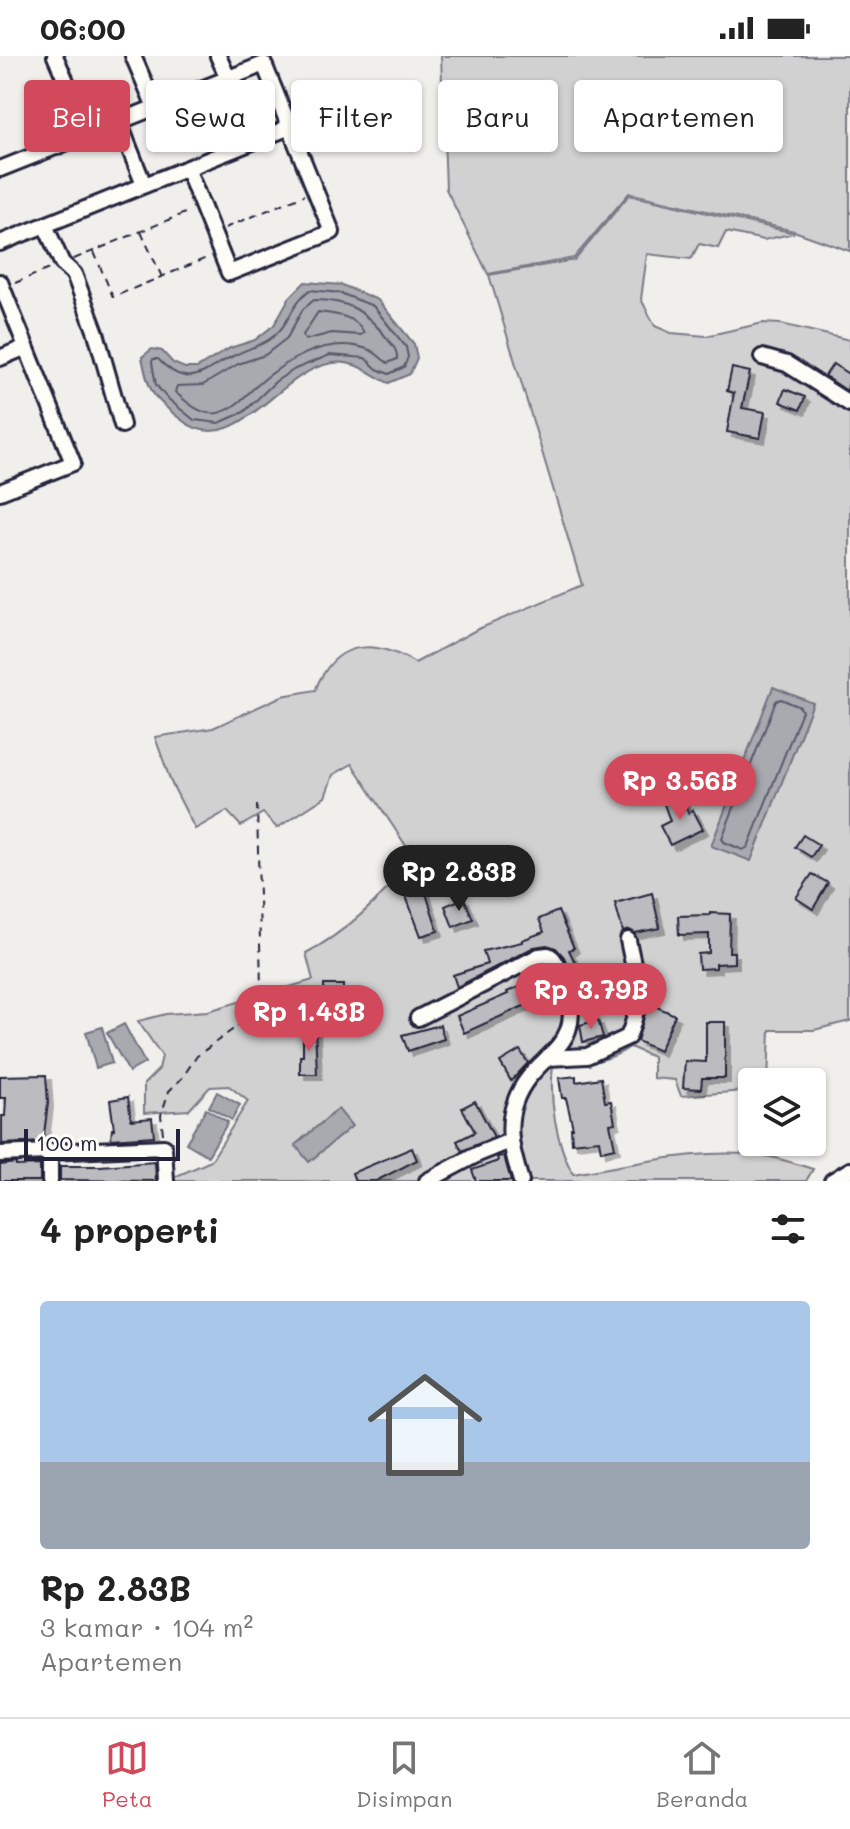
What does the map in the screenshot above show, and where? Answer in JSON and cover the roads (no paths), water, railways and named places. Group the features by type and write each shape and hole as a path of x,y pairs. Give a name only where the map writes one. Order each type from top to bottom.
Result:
{"street":[{"path":"55,56 65,80"},
{"path":"133,56 146,86"},
{"path":"218,56 228,78"},
{"path":"187,168 229,273 332,232 264,64 223,80"},
{"path":"0,243 290,127"},
{"path":"130,150 144,185"},
{"path":"0,169 43,152"},
{"path":"45,225 62,263 74,274 91,318 122,425"},
{"path":"0,492 73,463 1,285"},
{"path":"0,358 26,347"},
{"path":"762,357 787,364 850,404"},
{"path":"548,1058 587,1056 628,1037 639,997 628,940"},
{"path":"418,1018 539,956 552,956 569,996 572,1021 562,1043 522,1085 514,1105 510,1141 521,1181"},
{"path":"427,1181 510,1141"},
{"path":"0,1154 164,1147 166,1181"},
{"path":"50,1151 50,1181"},
{"path":"832,1181 850,1170"}],"water":[{"path":"305,282 342,285 378,300 414,344 417,358 410,374 389,383 356,366 333,363 313,369 238,423 219,430 199,429 179,418 157,398 149,386 142,357 152,349 162,351 173,363 185,368 197,368 230,348 255,340 274,325 289,298"},
{"path":"773,687 813,703 751,861 711,846"},
{"path":"124,1024 145,1063 129,1072 107,1033"},
{"path":"102,1027 112,1063 96,1068 86,1032"},
{"path":"217,1092 240,1105 232,1120 209,1107"},
{"path":"206,1109 228,1122 208,1156 186,1143"},
{"path":"338,1109 352,1126 309,1162 295,1145"}]}
